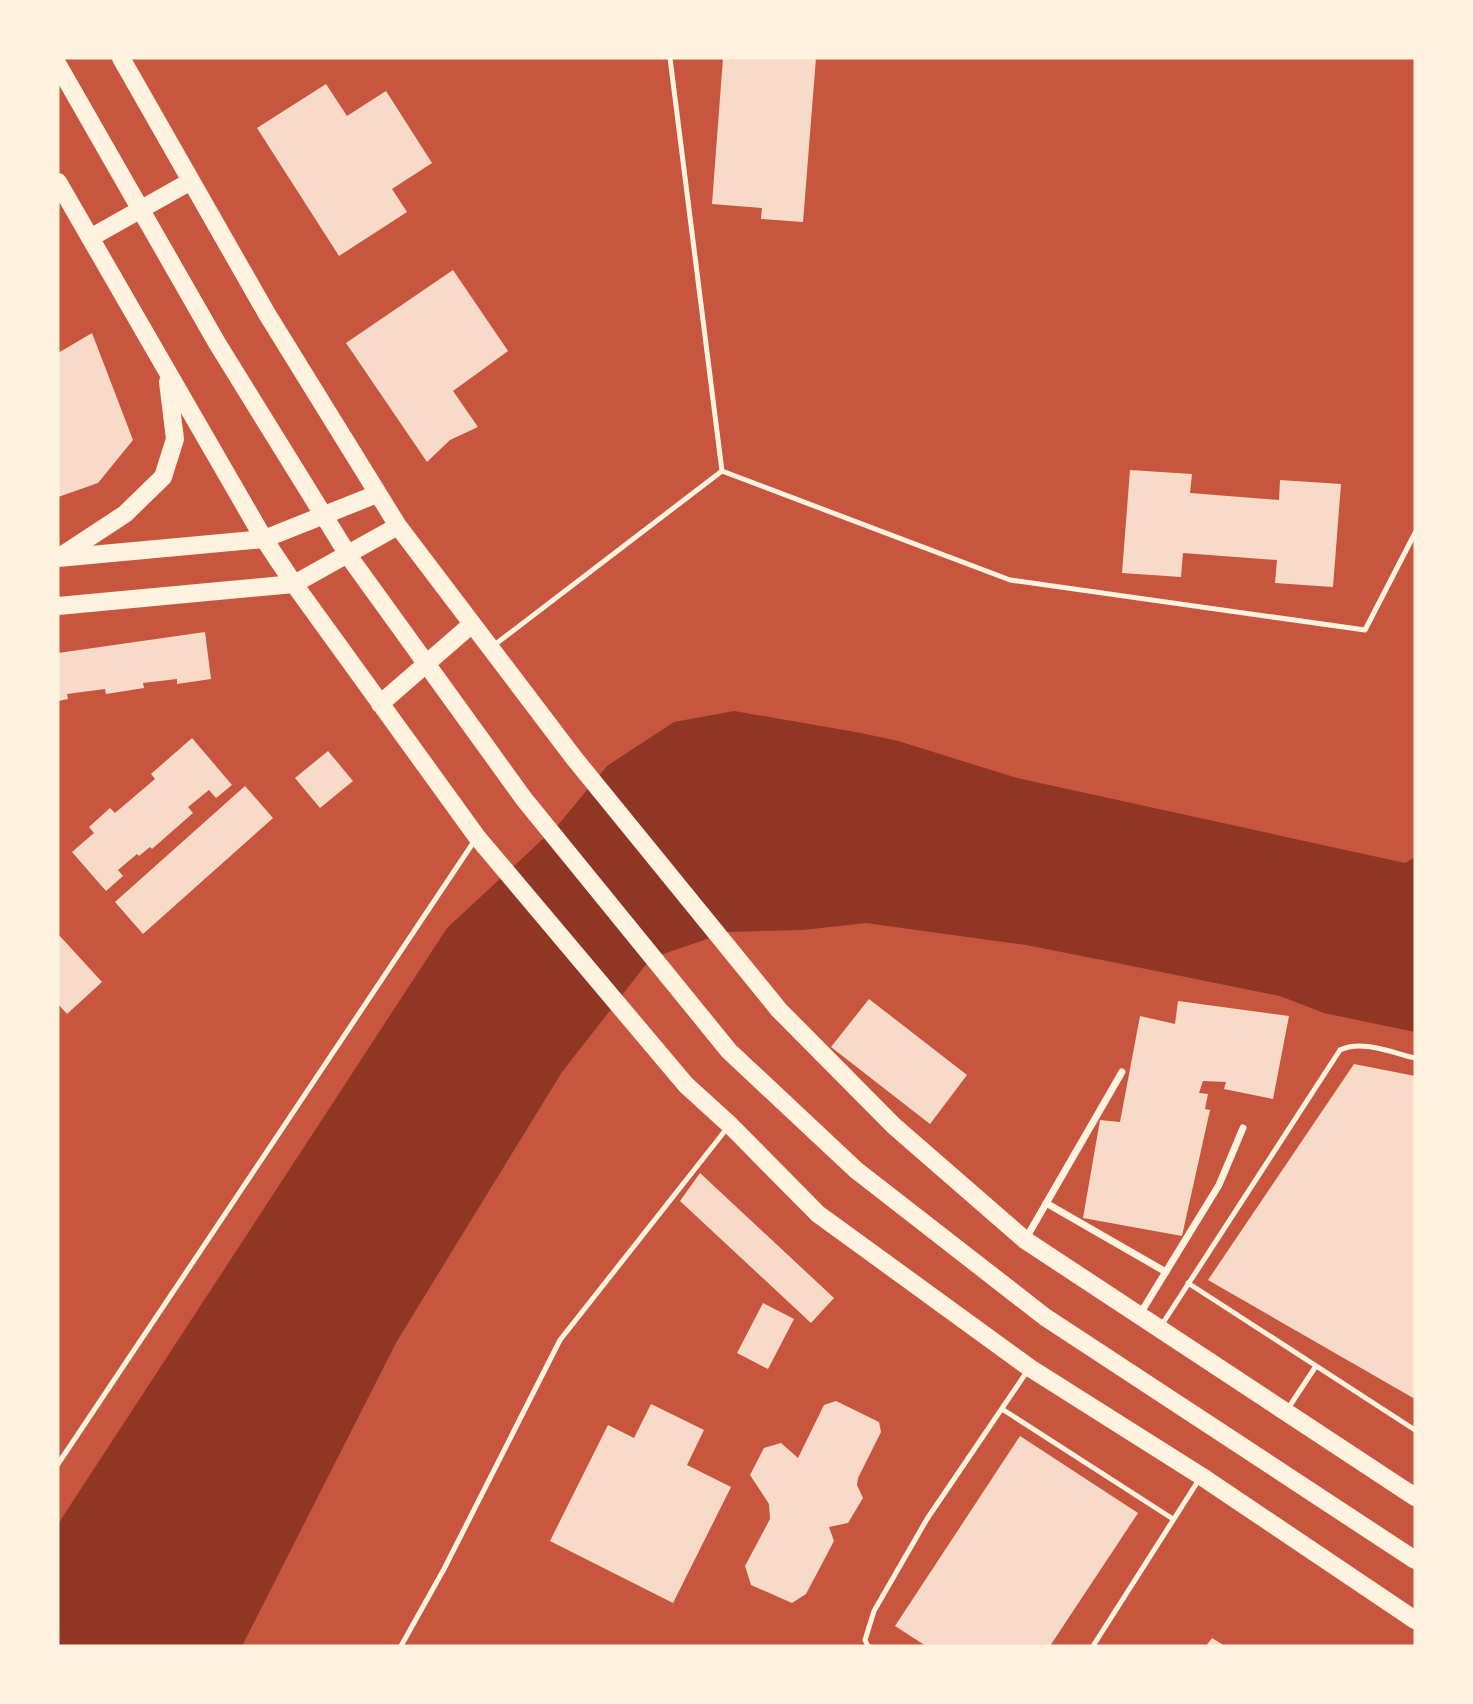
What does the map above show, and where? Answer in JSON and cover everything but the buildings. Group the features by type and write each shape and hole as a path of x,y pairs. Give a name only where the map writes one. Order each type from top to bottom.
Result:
{"main road":[{"path":"121,58 267,314 398,526 573,758 779,1010 894,1126 1025,1240 1415,1497"},
{"path":"58,65 217,343 349,558 524,799 729,1051 856,1170 1045,1317 1415,1560"},
{"path":"90,238 191,181"},
{"path":"58,182 264,539 294,584 477,837 686,1085 730,1125 818,1214 1030,1368 1201,1476 1415,1620"},
{"path":"58,558 125,514 163,477 175,439 166,372"},
{"path":"58,558 264,539 377,494"},
{"path":"58,606 294,584 398,526"},
{"path":"380,704 472,624"}],"street":[{"path":"1025,1240 1122,1072"},
{"path":"1138,1316 1219,1185 1243,1128"},
{"path":"1046,1203 1166,1272"}],"lane":[{"path":"670,58 722,471"},
{"path":"722,471 1010,580 1365,630 1415,533"},
{"path":"490,648 722,471"},
{"path":"58,1464 477,837"},
{"path":"1158,1329 1340,1050 1359,1045 1415,1058"},
{"path":"401,1646 444,1569 560,1340 730,1125"},
{"path":"1188,1283 1415,1430"},
{"path":"1285,1412 1317,1366"},
{"path":"868,1646 864,1640 874,1611 927,1519 1030,1368"},
{"path":"1002,1409 1173,1519"},
{"path":"1093,1646 1201,1476"}],"shaded area":[{"path":"734,711 898,741 1017,778 1405,863 1415,857 1415,1032 1324,1013 1280,996 1117,963 1026,945 866,923 803,930 728,932 651,958 562,1072 397,1341 242,1646 58,1646 58,1524 447,928 558,825 607,766 674,722"}]}
